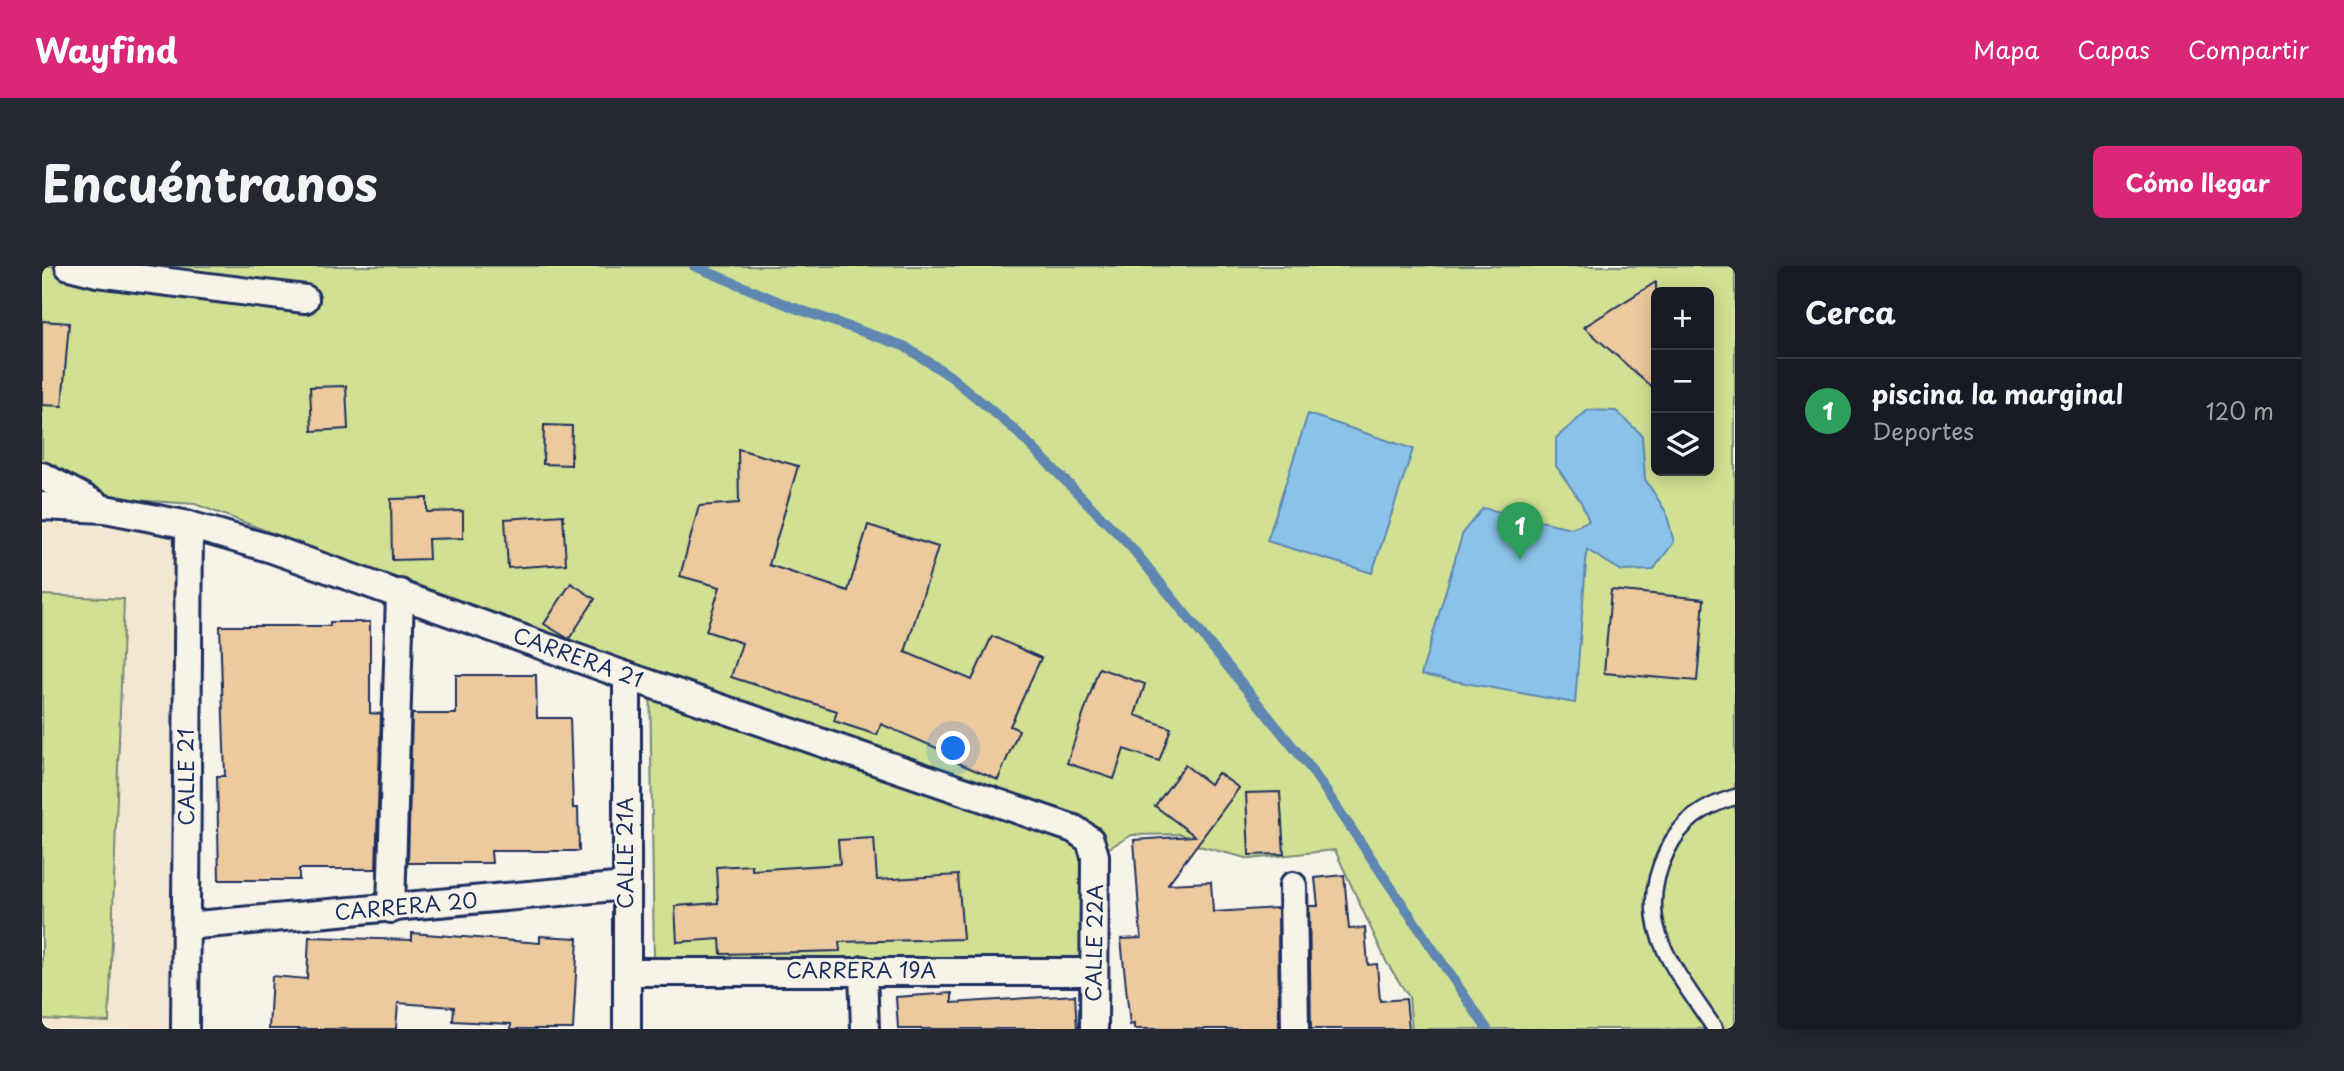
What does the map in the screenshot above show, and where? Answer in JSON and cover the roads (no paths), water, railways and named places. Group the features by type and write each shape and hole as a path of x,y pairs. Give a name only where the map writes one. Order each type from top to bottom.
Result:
{"street":[{"path":"69,266 97,273 305,299"},
{"path":"42,476 105,509"},
{"name":"CARRERA 21","path":"42,506 105,509 189,526 272,549 627,677 1074,829 1090,840 1095,856"},
{"name":"CALLE 21","path":"185,1029 189,526"},
{"path":"391,909 400,593"},
{"name":"CALLE 21A","path":"627,677 627,1029"},
{"name":"CALLE 22A","path":"1094,1029 1095,856"},
{"name":"CARRERA 20","path":"186,926 626,886"},
{"path":"1293,886 1295,1029"},
{"path":"863,971 864,1029"},
{"name":"CARRERA 19A","path":"628,972 1094,972"}],"lane":[{"path":"1715,1029 1669,960 1651,914 1654,876 1676,832 1708,805 1735,797"}],"water":[{"path":"1588,410 1616,411 1642,435 1645,479 1666,512 1674,542 1653,570 1622,571 1587,550 1575,703 1421,675 1463,532 1483,508 1571,528 1589,521 1581,502 1556,466 1556,438"},
{"path":"1308,414 1413,449 1372,573 1267,541"}],"waterway":[{"path":"694,266 792,307 904,346 950,376 1014,429 1131,547 1311,769 1487,1029"}],"place":[{"name":"piscina la marginal","path":"1520,560"}]}
